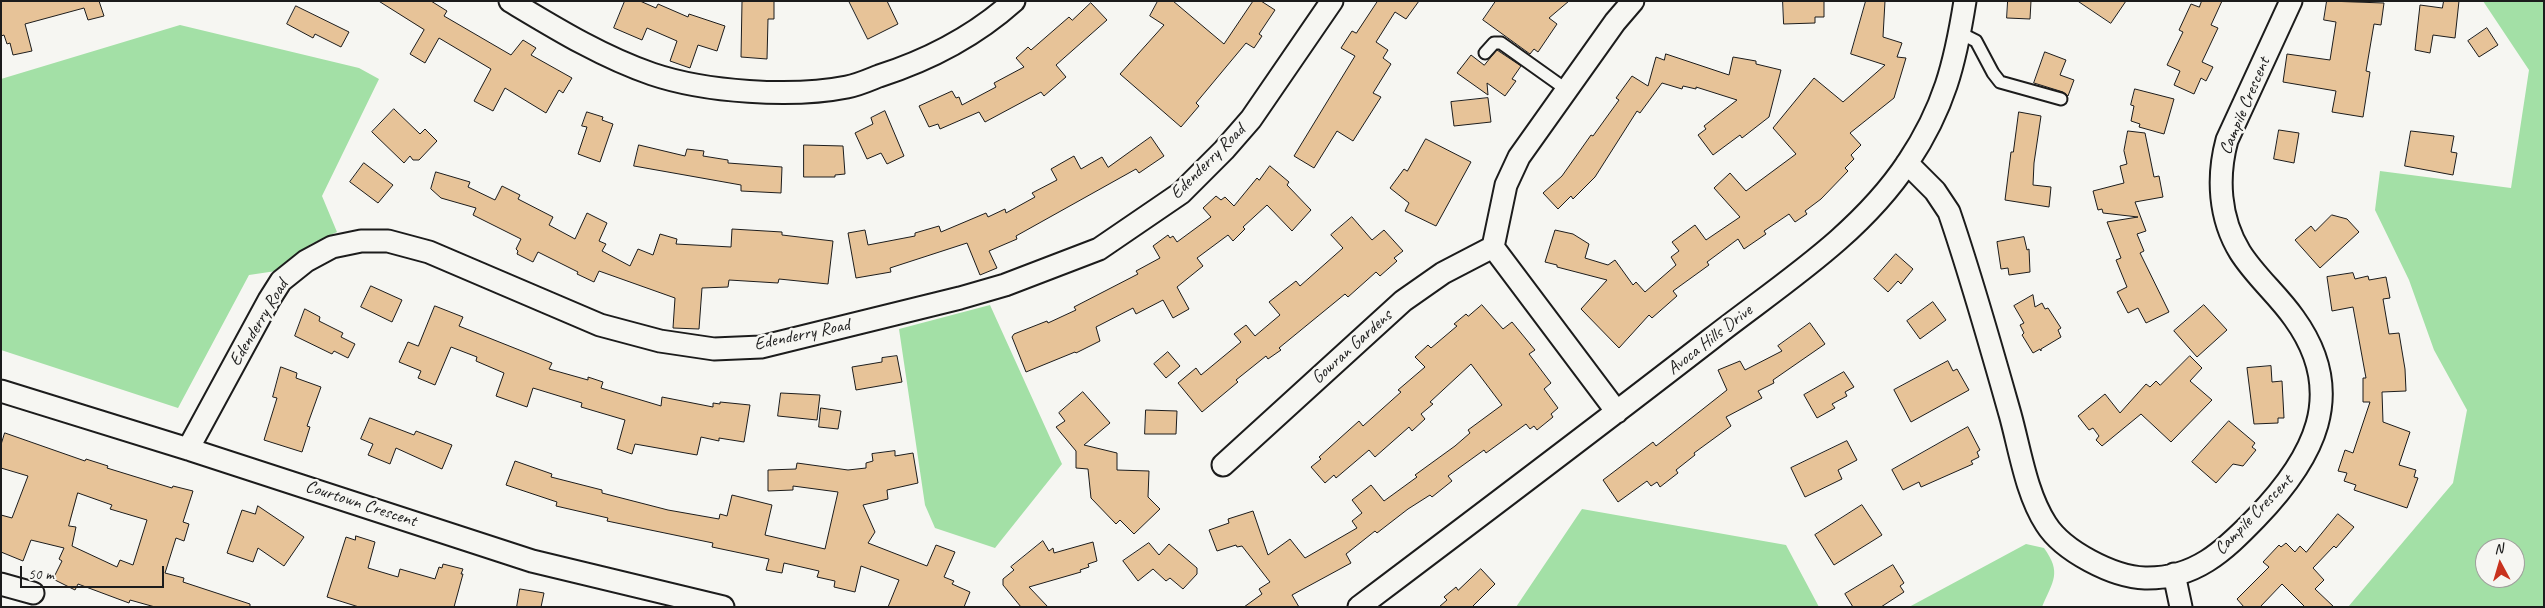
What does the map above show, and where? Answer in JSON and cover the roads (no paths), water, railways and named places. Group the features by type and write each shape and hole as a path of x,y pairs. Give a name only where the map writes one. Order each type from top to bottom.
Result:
{"street":[{"path":"510,1 600,52 652,74 710,87 770,92 848,87 909,66 953,45 996,18 1014,1"},
{"name":"Edenderry Road","path":"188,449 281,281 294,269 332,247 361,241 388,241 429,252 600,325 660,340 714,349 761,347 960,298 1005,285 1099,249 1181,193 1224,150 1251,119 1332,1"},
{"path":"1617,412 1493,247 1506,184 1519,157 1615,22 1633,1"},
{"name":"Avoca Hills Drive","path":"1359,607 1617,412 1834,244 1874,207 1907,163 1928,129 1948,84 1960,34 1965,1"},
{"name":"Campile Crescent","path":"1907,163 1936,192 1948,212 1996,364 2034,498 2046,525 2061,542 2090,561 2115,572 2143,578 2174,574 2209,561 2225,550 2275,498 2298,469 2312,442 2318,424 2321,391 2314,352 2294,318 2240,252 2225,214 2221,194 2222,160 2227,140 2291,1"},
{"name":"Gowran Gardens","path":"1223,465 1403,301 1443,273 1493,247"},
{"name":"Courtown Crescent","path":"1,391 188,449 532,561 723,607"},
{"path":"2174,574 2181,607"},
{"path":"1,584 33,592"}],"lane":[{"path":"1960,34 1976,41 1990,68 2000,82 2061,99"},
{"path":"1485,53 1494,43 1501,43 1567,90"}]}
